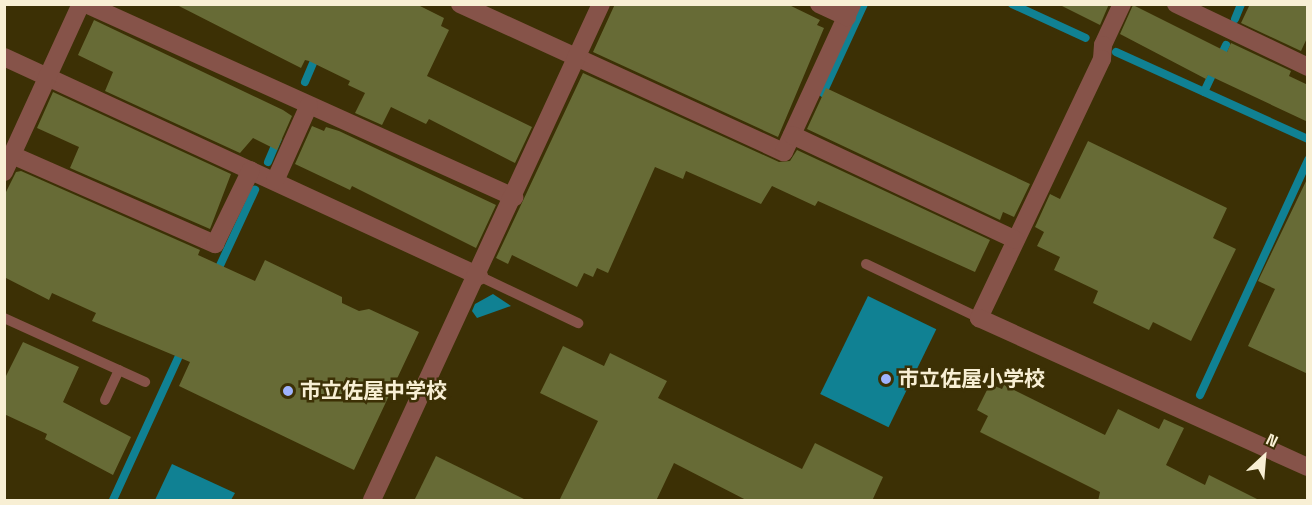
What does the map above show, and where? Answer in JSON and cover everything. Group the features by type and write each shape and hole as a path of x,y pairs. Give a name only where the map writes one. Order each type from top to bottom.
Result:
{"street":[{"path":"81,4 8,164 215,244 251,170"},
{"path":"86,4 514,197"},
{"path":"460,4 784,152 849,11 819,4"},
{"path":"372,501 479,276 601,4"},
{"path":"1122,4 1103,45 1102,59 979,318 1308,467"},
{"path":"1176,4 1308,67"},
{"path":"4,57 479,276"},
{"path":"274,181 309,105"},
{"path":"792,135 1016,240"}],"lane":[{"path":"866,264 979,318"},
{"path":"479,276 578,323"},
{"path":"4,318 145,382"},
{"path":"105,400 120,370"}],"water":[{"path":"493,294 511,306 477,318 472,311 475,304"},
{"path":"868,296 936,329 889,427 820,394"},
{"path":"172,464 235,493 231,500 155,500"}],"building":[{"path":"175,4 416,4 444,18 441,26 449,30 427,76 532,127 515,163 429,119 426,124 391,107 382,125 355,113 365,93 348,85 350,81 309,61 305,60 301,68"},
{"path":"615,4 787,4 820,20 817,25 824,28 778,137 593,52"},
{"path":"1058,4 1109,4 1100,25"},
{"path":"1250,4 1308,4 1308,36 1301,51 1241,23"},
{"path":"1133,5 1227,52 1231,43 1291,71 1289,76 1308,85 1308,122 1208,75 1206,79 1120,34"},
{"path":"94,20 292,116 277,150 253,138 240,153 105,91 113,72 78,55"},
{"path":"583,73 779,162 790,161 797,150 990,240 975,272 818,201 815,206 772,186 761,204 686,171 683,179 655,167 608,273 597,268 593,277 584,273 577,287 512,255 508,264 496,258"},
{"path":"826,88 1030,184 1014,217 1003,212 1000,220 807,129"},
{"path":"53,92 231,174 210,229 70,168 79,147 37,128"},
{"path":"312,126 324,131 326,127 339,131 496,205 476,248 352,186 350,190 295,164"},
{"path":"1088,141 1227,208 1213,238 1236,249 1191,341 1153,322 1149,330 1093,303 1098,291 1054,270 1060,257 1037,246 1044,232 1035,227 1050,194 1060,199"},
{"path":"21,171 200,250 198,255 255,281 265,260 342,297 342,303 359,311 369,309 419,332 354,470 179,386 190,362 92,321 96,313 52,293 49,300 4,277 4,196 16,172"},
{"path":"1308,177 1308,374 1248,346 1275,289 1258,281"},
{"path":"23,342 79,367 63,402 131,437 113,475 45,439 47,434 4,414 4,380"},
{"path":"563,346 604,366 610,353 667,381 658,398 802,469 815,443 883,477 872,501 748,501 674,463 656,501 559,501 598,421 540,393"},
{"path":"990,384 1002,389 1004,385 1105,435 1118,409 1159,429 1164,419 1184,428 1166,465 1205,485 1209,475 1261,501 1098,501 1100,492 980,432 988,416 977,410"},
{"path":"436,456 528,501 414,501"}],"waterway":[{"path":"823,93 864,4"},
{"path":"1012,4 1086,38"},
{"path":"1235,19 1241,4"},
{"path":"1204,92 1226,45"},
{"path":"1116,52 1308,139"},
{"path":"305,82 317,54"},
{"path":"268,162 278,139"},
{"path":"1200,395 1308,160"},
{"path":"216,274 255,190"},
{"path":"113,500 182,349"}],"place":[{"name":"市立佐屋小学校","path":"886,379"},
{"name":"市立佐屋中学校","path":"288,391"}]}
